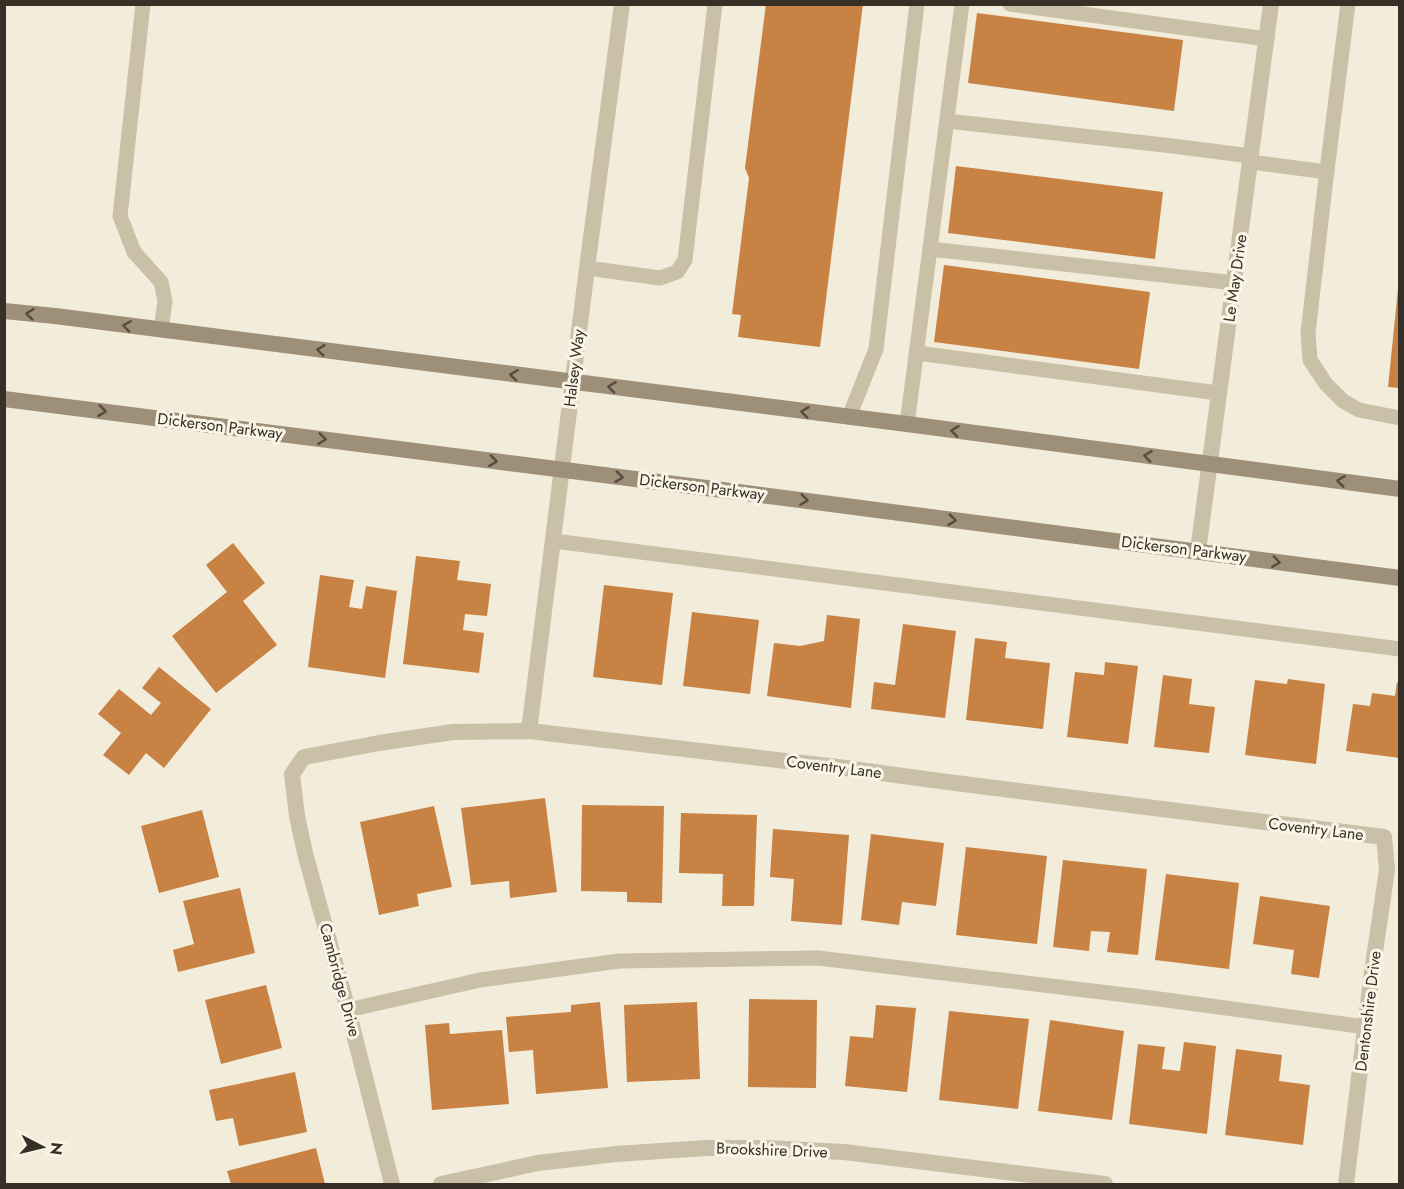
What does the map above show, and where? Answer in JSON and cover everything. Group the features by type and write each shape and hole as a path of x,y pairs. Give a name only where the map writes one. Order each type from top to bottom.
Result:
{"main road":[{"path":"4,311 907,424 1400,489"},
{"name":"Dickerson Parkway","path":"4,399 1400,578"}],"street":[{"name":"Halsey Way","path":"530,731 572,382 622,4"},
{"name":"Le May Drive","path":"1198,551 1271,4"},
{"name":"Coventry Lane","path":"292,774 304,757 379,743 453,732 530,731 846,768 1384,837"},
{"name":"Cambridge Drive","path":"292,774 297,816 305,853 392,1185"},
{"name":"Dentonshire Drive","path":"1346,1185 1387,870 1384,837"},
{"name":"Brookshire Drive","path":"441,1185 538,1163 616,1154 718,1148 765,1148 844,1152 1105,1185"}],"lane":[{"path":"144,4 120,216 134,252 161,282 165,301 161,330"},
{"path":"587,268 660,278 677,272 685,260 715,4"},
{"path":"849,417 876,349 917,4"},
{"path":"907,424 962,4"},
{"path":"1010,4 1267,39"},
{"path":"1348,4 1308,333 1310,360 1326,384 1343,401 1359,410 1400,418"},
{"path":"947,121 1173,146 1327,172"},
{"path":"930,249 1235,283"},
{"path":"917,353 1218,393"},
{"path":"554,541 1400,649"},
{"path":"348,1010 480,980 619,961 818,958 1366,1027"}],"building":[{"path":"766,4 863,4 820,347 738,337 741,315 732,314 749,178 745,168"},
{"path":"977,13 1183,40 1174,111 968,83"},
{"path":"956,166 1163,192 1155,259 948,233"},
{"path":"944,265 1150,292 1139,369 934,342"},
{"path":"1398,289 1400,289 1400,388 1388,387"},
{"path":"233,543 265,583 243,601 277,645 216,693 172,636 227,592 206,565"},
{"path":"416,556 460,561 457,580 491,584 487,616 465,614 463,630 484,633 479,673 403,664"},
{"path":"320,575 354,580 349,607 362,609 366,586 397,591 385,678 308,667"},
{"path":"604,585 673,593 662,685 593,677"},
{"path":"692,612 759,620 750,694 683,686"},
{"path":"827,615 860,619 851,708 767,696 774,643 800,646 824,641"},
{"path":"903,624 956,631 945,718 871,709 874,682 895,685"},
{"path":"975,638 1007,642 1005,658 1050,663 1043,729 966,720"},
{"path":"1105,662 1138,666 1128,744 1067,737 1075,672 1104,675"},
{"path":"159,667 211,709 164,768 146,753 129,775 103,755 121,733 98,714 119,689 151,715 161,703 142,688"},
{"path":"1163,675 1192,679 1189,704 1215,707 1209,753 1154,747"},
{"path":"1288,679 1325,684 1316,764 1245,755 1255,680 1287,684"},
{"path":"1397,682 1400,683 1400,758 1346,751 1353,704 1370,706 1372,693 1395,696"},
{"path":"545,798 557,892 510,898 509,881 471,885 461,808"},
{"path":"582,805 664,806 662,903 627,902 627,892 581,891"},
{"path":"434,806 452,887 417,894 419,906 379,915 360,822"},
{"path":"202,810 219,877 159,893 141,826"},
{"path":"681,813 757,815 754,906 722,906 723,874 679,873"},
{"path":"773,829 849,835 842,925 791,921 794,879 770,877"},
{"path":"871,834 944,843 936,906 902,902 899,925 861,920"},
{"path":"966,847 1047,856 1037,944 956,935"},
{"path":"1063,860 1147,869 1138,955 1107,952 1110,932 1091,931 1089,951 1053,947"},
{"path":"1166,874 1239,883 1229,969 1155,960"},
{"path":"240,888 255,953 178,972 173,950 194,944 183,901"},
{"path":"1260,896 1330,906 1319,978 1291,974 1294,950 1253,944"},
{"path":"266,985 282,1048 221,1064 205,1000"},
{"path":"749,999 817,1000 816,1088 748,1087"},
{"path":"600,1002 608,1088 536,1094 533,1050 509,1052 506,1017 571,1012 571,1005"},
{"path":"697,1002 700,1079 627,1082 624,1005"},
{"path":"876,1005 916,1008 907,1092 845,1086 850,1036 873,1038"},
{"path":"949,1011 1029,1019 1018,1109 939,1100"},
{"path":"1050,1020 1124,1031 1112,1120 1038,1111"},
{"path":"449,1023 450,1034 502,1030 509,1104 432,1110 425,1025"},
{"path":"1184,1042 1216,1046 1207,1134 1129,1124 1138,1044 1165,1047 1162,1069 1180,1071"},
{"path":"1236,1049 1282,1055 1279,1081 1310,1085 1303,1145 1225,1135"},
{"path":"295,1072 307,1132 239,1146 233,1118 216,1121 209,1090"},
{"path":"316,1148 325,1184 231,1184 227,1171"}]}
